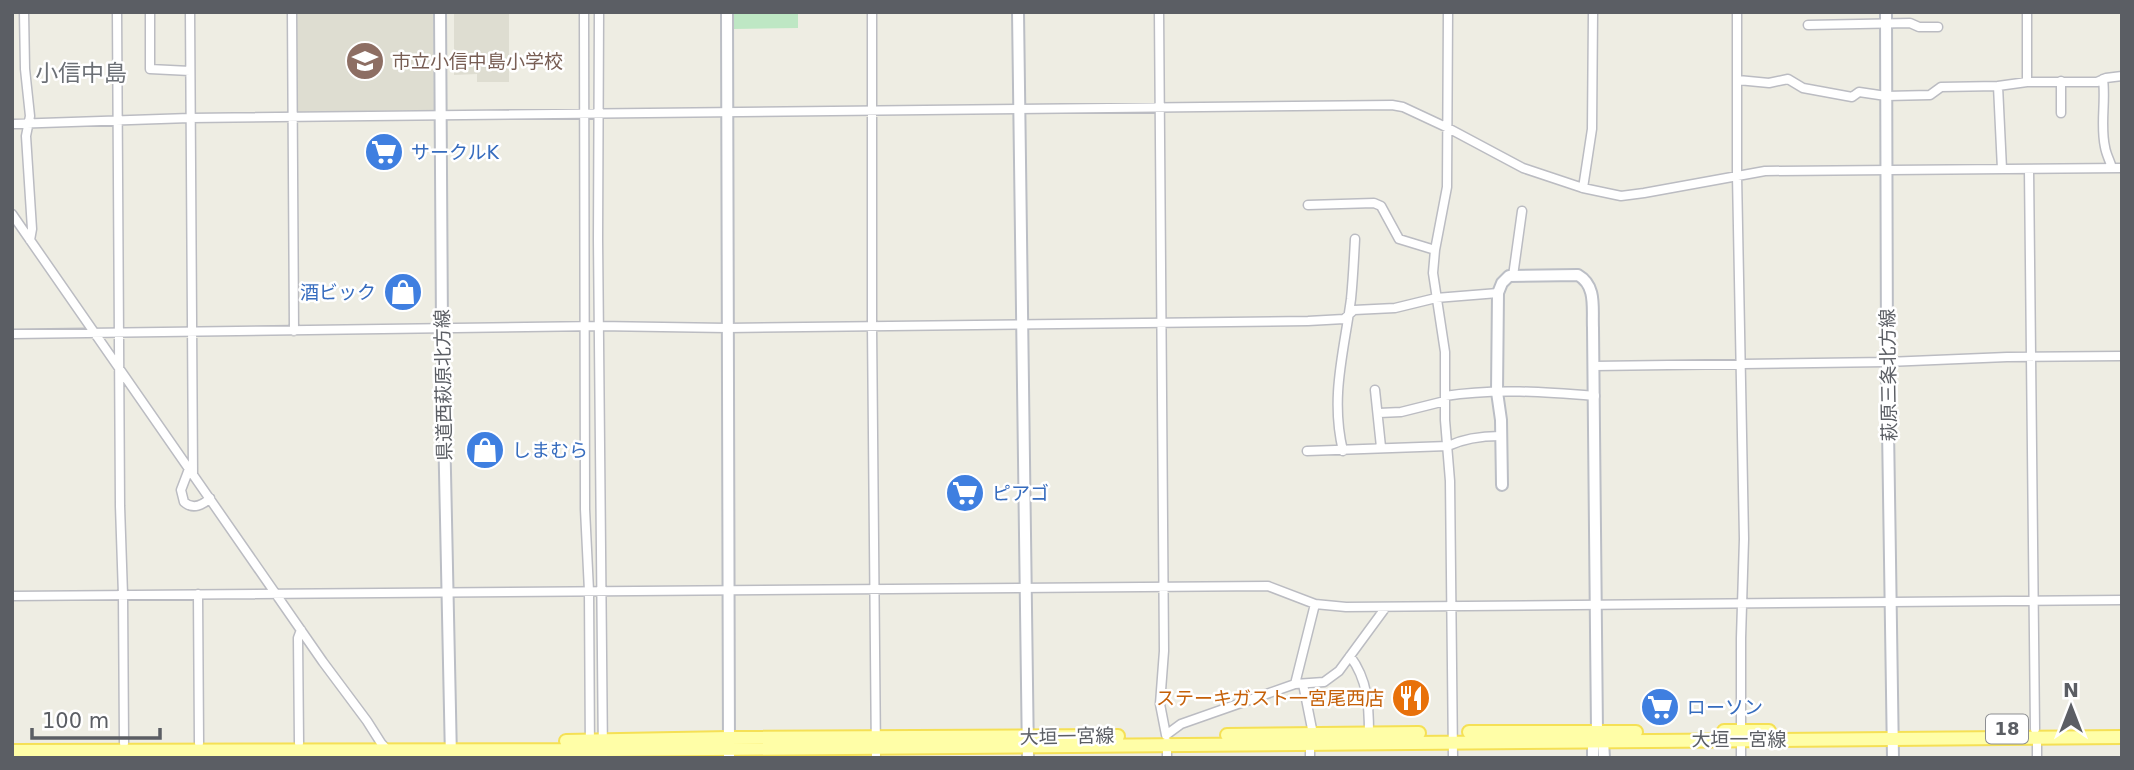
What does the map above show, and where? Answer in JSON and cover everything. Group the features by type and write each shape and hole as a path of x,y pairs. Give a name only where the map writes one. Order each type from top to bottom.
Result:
{"main road":[{"name":"大垣一宮線","path":"12,751 1028,747 1167,739 2036,733 2122,728"},
{"name":"大垣一宮線","path":"2036,733 2122,737"},
{"name":"大垣一宮線","path":"1311,739 1369,734 1453,737"},
{"name":"大垣一宮線","path":"12,743 125,750 199,743 300,750"}],"street":[{"path":"24,12 30,124 26,136 32,229 30,240"},
{"path":"117,12 120,506 125,750"},
{"path":"150,12 150,69 190,71"},
{"path":"190,12 191,472 181,490 184,502 188,505 201,505 210,498"},
{"path":"292,12 294,331"},
{"name":"県道西萩原北方線","path":"440,12 442,329 451,750"},
{"path":"584,12 585,509 596,749"},
{"path":"596,749 601,592 599,12"},
{"path":"727,12 729,748"},
{"path":"872,12 876,747"},
{"path":"1018,12 1028,747"},
{"path":"1159,12 1164,650 1160,704 1167,739 1167,758"},
{"path":"1448,12 1447,187 1433,273 1445,352 1450,481 1453,758"},
{"path":"1583,188 1592,129 1593,12"},
{"path":"1737,12 1737,175 1744,539 1741,758"},
{"path":"2027,82 2028,12"},
{"path":"1808,25 1886,18 1919,27 1938,27"},
{"name":"萩原三条北方線","path":"1886,18 1887,362 1893,758"},
{"path":"1738,80 1769,83 1788,79 1803,88 1852,97 1859,92 1886,96 1930,95 1941,87 1998,86 2027,82 2097,82 2122,76"},
{"path":"12,124 190,117 1392,105 1403,107 1448,128 1513,163 1583,188 1620,196 1765,171 2117,168 2105,147 2103,129 2106,97 2103,79"},
{"path":"2061,81 2062,113"},
{"path":"1998,86 2002,169"},
{"path":"2029,169 2037,758"},
{"path":"1308,205 1374,203 1381,206 1399,239 1435,250"},
{"path":"1513,276 1521,211"},
{"path":"12,214 301,631 389,750"},
{"path":"1343,451 1338,429 1338,381 1348,315 1354,239"},
{"path":"1502,485 1501,420 1497,392 1498,293 1509,276 1578,275 1586,280 1592,290 1598,738 1593,758"},
{"path":"12,334 598,326 727,328 1308,321 1344,319 1354,310 1395,308 1436,298 1498,293"},
{"path":"1594,366 2122,356"},
{"path":"1375,390 1381,447"},
{"path":"1379,413 1401,412 1464,393 1595,396"},
{"path":"1307,451 1448,446 1478,437 1500,436"},
{"path":"12,596 1268,586 1315,604 1346,607 2122,600"},
{"path":"198,594 199,743"},
{"path":"1310,758 1311,739 1299,684 1315,604"},
{"path":"1167,739 1181,724 1299,684 1324,682 1339,671 1386,607"},
{"path":"300,750 298,638 301,631"},
{"path":"1350,656 1358,667 1364,684 1369,709 1369,734"},
{"path":"1598,738 1604,758"}],"shaded area":[{"name":"市立小信中島小学校","path":"296,12 433,12 434,110 296,112"},
{"path":"454,12 509,12 509,82 477,82 477,74 454,75"}],"green space":[{"path":"732,12 798,12 798,28 733,29"}],"place":[{"name":"市立小信中島小学校","path":"365,61"},
{"name":"サークルK","path":"384,152"},
{"name":"酒ビック","path":"403,292"},
{"name":"しまむら","path":"485,450"},
{"name":"ピアゴ","path":"965,493"},
{"name":"ステーキガスト一宮尾西店","path":"1411,698"},
{"name":"ローソン","path":"1660,707"}],"district":[{"name":"小信中島","path":"81,73"}]}
